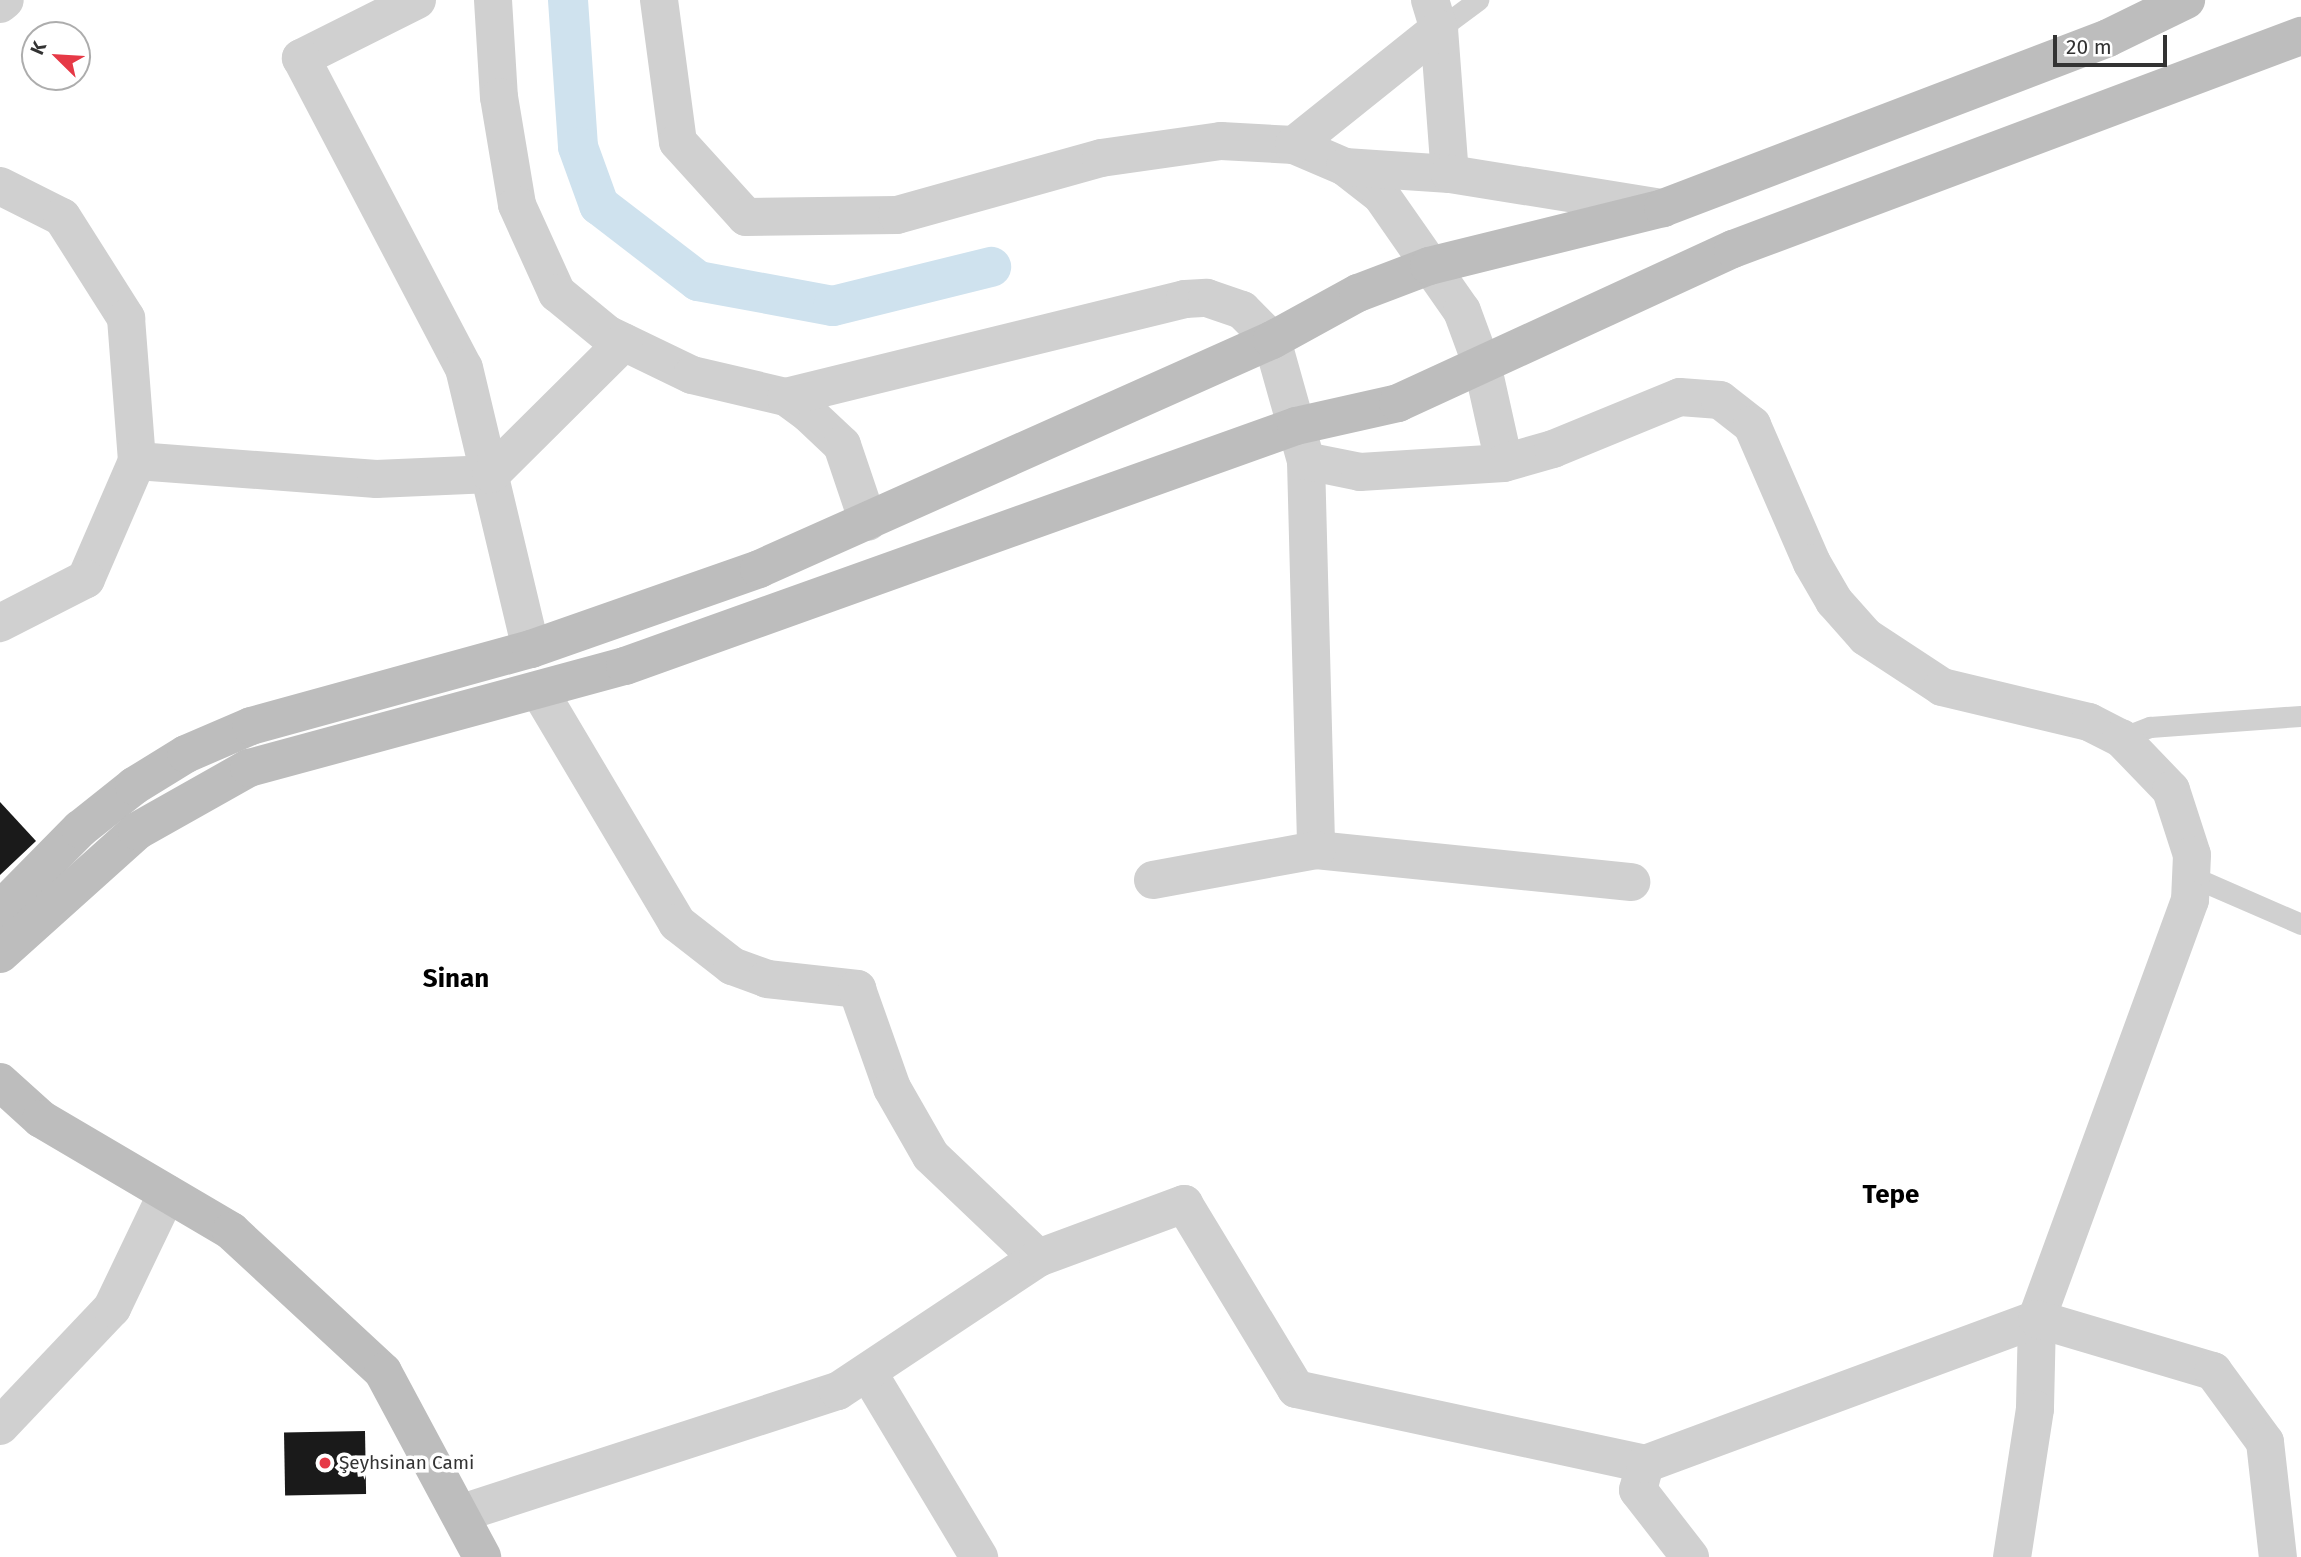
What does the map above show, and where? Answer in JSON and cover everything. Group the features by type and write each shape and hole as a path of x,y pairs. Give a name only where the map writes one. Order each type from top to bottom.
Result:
{"main road":[{"path":"0,910 80,828 186,754 251,726 531,649 759,569 1272,340 1358,293 1429,266 1663,208 2108,38 2186,0"},
{"path":"0,954 136,831 212,784 288,755 540,692 1301,443 1483,368 1733,249 2301,36"},
{"path":"0,1082 41,1119 231,1231 383,1372 462,1513 482,1557"}],"street":[{"path":"0,4 5,0"},
{"path":"416,0 301,58 464,368 531,649"},
{"path":"493,0 499,97 517,205 557,293 624,342 692,375 786,397 1185,299 1228,303 1254,319 1272,340 1301,443 1316,850"},
{"path":"659,0 678,142 746,216 897,215 1101,159 1221,141 1294,145 1345,167 1381,195 1462,311 1483,368 1504,463"},
{"path":"1294,145 1435,15"},
{"path":"1435,15 1450,174"},
{"path":"1345,167 1450,174 1663,208"},
{"path":"0,186 62,217 126,318 137,461 86,579 0,623"},
{"path":"137,461 376,479 491,474 624,342"},
{"path":"786,397 842,445 868,522"},
{"path":"1301,443 1360,472 1504,463 1553,449 1680,397 1720,400 1752,425 1812,563 1866,637 1942,687 2089,722 2121,738 2171,790 2187,829 2193,877 2190,900 2037,1320 2035,1409 2012,1557"},
{"path":"540,692 677,923 732,966 767,979 857,989 892,1088 924,1145 1038,1258"},
{"path":"1153,880 1316,850 1631,882"},
{"path":"0,1426 111,1308 167,1193"},
{"path":"462,1513 838,1391 869,1374 1038,1258 1184,1204 1296,1389 1645,1464 2037,1320 2213,1371 2265,1441 2278,1557"},
{"path":"869,1374 979,1557"},
{"path":"1645,1464 1638,1490 1690,1557"}],"lane":[{"path":"1435,15 1478,0"},
{"path":"2121,738 2150,727 2301,716"},
{"path":"2193,877 2301,924"}],"building":[{"path":"0,802 36,841 0,875"},
{"name":"Şeyhsinan Cami","path":"365,1431 366,1494 285,1495 284,1432"}],"waterway":[{"path":"568,0 578,147 599,205 698,281 833,306 991,267"}],"place":[{"name":"Şeyhsinan Cami","path":"325,1463"}],"district":[{"name":"Sinan","path":"456,979"},
{"name":"Tepe","path":"1891,1195"}]}
